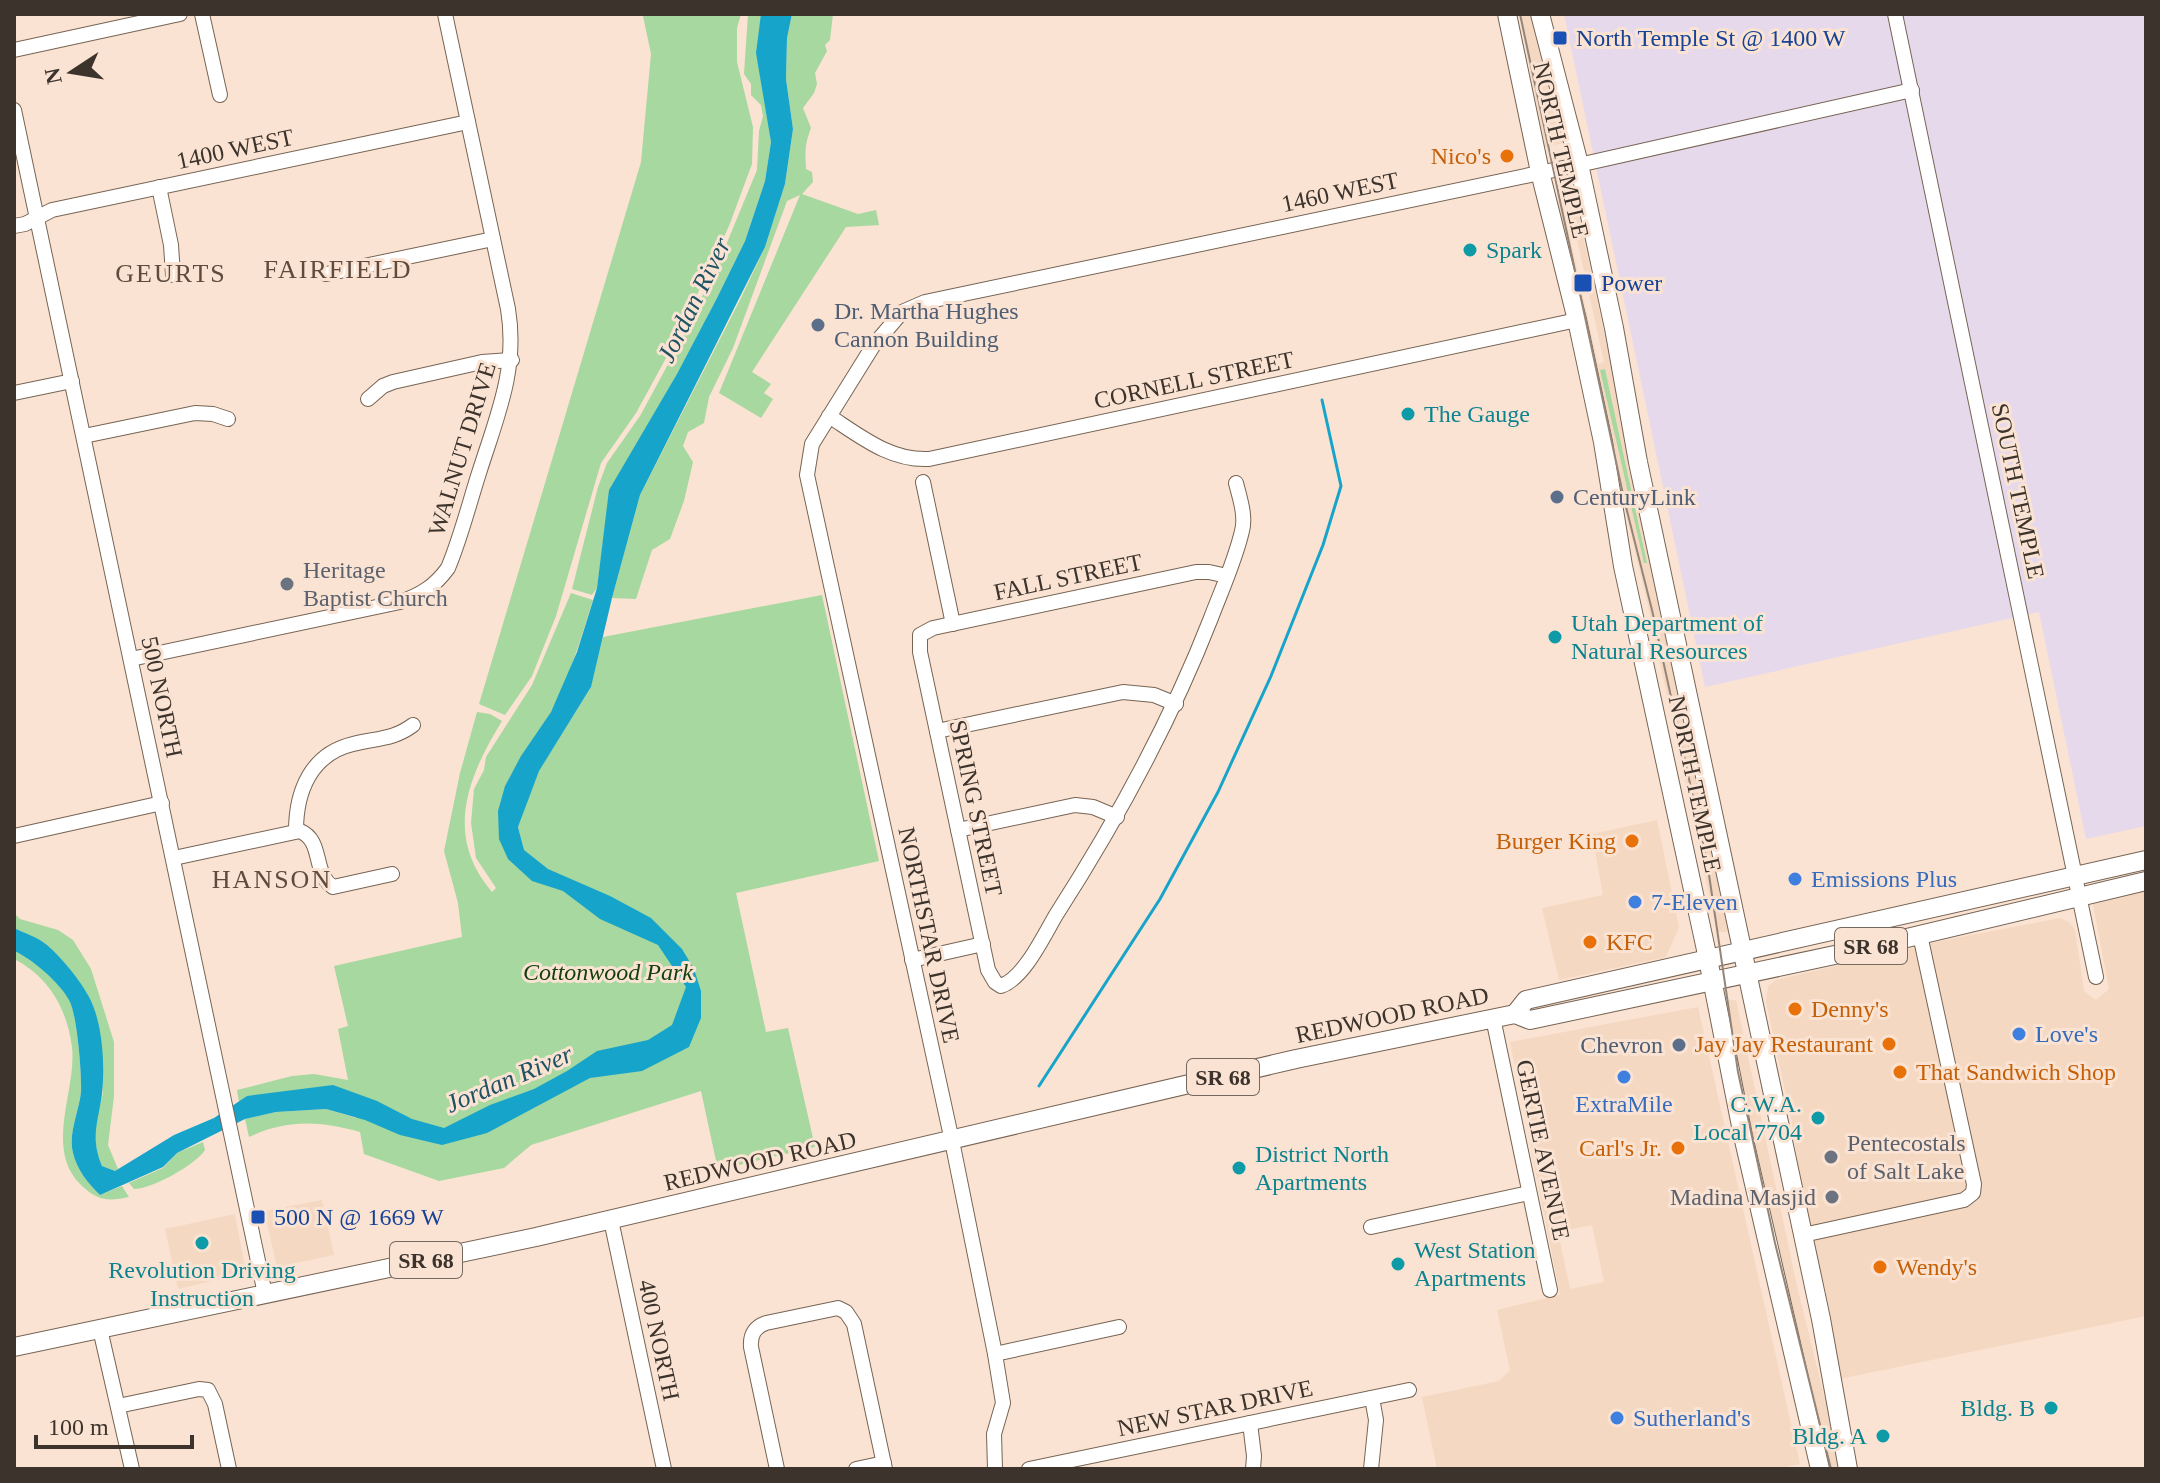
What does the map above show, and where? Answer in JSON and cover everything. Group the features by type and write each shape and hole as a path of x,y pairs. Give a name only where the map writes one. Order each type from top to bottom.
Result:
{"main road":[{"name":"NORTH TEMPLE","path":"1507,14 1603,442 1623,566 1743,1136 1820,1469"},
{"name":"NORTH TEMPLE","path":"1540,14 1579,164 1614,328 1653,538 1803,1235 1848,1469"},
{"name":"REDWOOD ROAD","path":"1515,1014 1526,1000 2146,860"},
{"name":"REDWOOD ROAD","path":"14,1347 611,1220 1296,1059 1515,1014 1530,1020 1920,935 2146,881"}],"street":[{"path":"14,50 180,14"},
{"path":"202,14 220,95"},
{"name":"WALNUT DRIVE","path":"131,659 400,602 433,586 448,568 504,396 512,360 511,326 445,14"},
{"name":"SOUTH TEMPLE","path":"1895,14 2096,977"},
{"name":"1460 WEST","path":"829,416 884,331 913,306 1912,90"},
{"name":"500 NORTH","path":"14,110 265,1294"},
{"name":"1400 WEST","path":"14,226 52,210 468,122"},
{"path":"159,187 171,245 173,275"},
{"path":"326,274 493,239"},
{"name":"CORNELL STREET","path":"829,416 892,454 929,459 1577,320"},
{"path":"368,399 393,382 482,362 512,360"},
{"path":"14,393 72,381"},
{"path":"84,436 186,414 204,412 228,419"},
{"name":"NORTHSTAR DRIVE","path":"829,416 812,444 807,475 952,1141 995,1354 1003,1403 994,1434 995,1469"},
{"path":"923,482 953,624"},
{"path":"958,830 1075,805 1093,807 1117,817 1176,704 1227,576 1243,526 1236,483"},
{"name":"FALL STREET","path":"920,635 933,628 1196,572 1227,576"},
{"name":"SPRING STREET","path":"920,635 920,652 983,944 991,976 1001,986 1018,976 1117,817"},
{"path":"937,731 1123,692 1154,695 1176,704"},
{"path":"296,831 299,796 319,762 340,748 396,737 413,725"},
{"path":"14,836 162,803"},
{"path":"174,858 296,831 305,833 312,840 323,878 333,887 392,874"},
{"path":"1803,1235 1946,1205 1971,1196 1974,1184 1920,935"},
{"path":"912,960 983,944"},
{"name":"GERTIE AVENUE","path":"1493,1018 1550,1290"},
{"path":"1371,1227 1529,1193"},
{"name":"400 NORTH","path":"611,1220 664,1469"},
{"path":"777,1469 751,1336 766,1323 834,1309 846,1312 854,1324 884,1466 856,1469"},
{"path":"995,1354 1119,1327"},
{"path":"100,1329 132,1469"},
{"path":"118,1406 194,1390 208,1390 215,1404 229,1469"},
{"name":"NEW STAR DRIVE","path":"1029,1469 1099,1462 1250,1423 1409,1390"},
{"path":"1371,1469 1376,1420 1372,1398"},
{"path":"1250,1423 1253,1469"}],"shaded area":[{"path":"1519,14 1534,14 1564,143 1545,147"},
{"path":"1564,14 2146,14 2146,826 2086,839 2039,612 1705,687"},
{"path":"1575,197 1722,882 1730,932 1717,932 1557,201","holes":["1568,199 1604,362 1598,364 1562,202","1605,369 1647,562 1645,563 1616,443"]},
{"path":"1657,820 1679,927 1666,957 1559,980 1542,908 1603,895 1592,834"},
{"path":"2146,891 2146,1316 1839,1379 1804,1208 1792,1123 1766,1002 1768,986 1776,980 1946,940 2060,918 2069,922 2075,930 2084,991 2096,1000 2109,989 2093,904"},
{"path":"1724,1000 1736,1000 1797,1286 1842,1469 1828,1469 1786,1301"},
{"path":"1698,1007 1800,1464 1778,1469 1437,1469 1422,1397 1499,1381 1510,1370 1497,1310 1560,1295 1510,1042","holes":["1592,1225 1604,1282 1570,1289 1558,1232"]},
{"path":"322,1200 334,1255 277,1267 264,1211"},
{"path":"235,1214 246,1273 178,1289 165,1229"}],"green space":[{"path":"741,14 737,28 737,62 753,127 752,164 729,226 677,338 636,413 601,463 556,616 532,676 505,715 479,704 641,162 651,54 643,16"},
{"path":"748,14 761,14 771,142 765,181 745,241 717,298 677,375 610,489 597,588 592,595 572,589 607,463 640,416 685,333 757,170 763,116 761,105 751,95 751,84 744,74"},
{"path":"792,14 833,14 830,40 825,45 827,51 815,73 817,84 803,108 811,128 806,169 812,172 813,182 802,194 858,214 876,210 879,225 846,227 752,372 771,384 764,393 773,399 761,418 719,393 800,195 787,201 733,348 709,397 704,423 688,432 683,446 693,462 684,501 670,539 652,550 636,599 612,598 640,495 765,247 785,184 793,129 786,79 787,38"},
{"path":"1605,369 1647,563 1644,563 1600,370"},
{"name":"Cottonwood Park","path":"571,593 593,600 575,657 551,712 505,786 524,850 518,827 527,801 539,770 590,689 603,637 822,595 879,861 736,893 766,1032 788,1028 815,1147 718,1170 701,1091 531,1145 504,1168 439,1181 364,1154 360,1132 345,1128 317,1124 290,1125 249,1137 245,1119 276,1112 326,1109 356,1118 351,1092 247,1096 239,1102 237,1090 292,1076 314,1074 348,1080 338,1029 348,1026 334,966 462,937 458,903 444,851 460,773 477,712 490,714 502,721 471,785 465,828 468,850 477,871 492,892 496,888 476,858 471,823 474,789 484,770 486,757 532,685"},
{"path":"14,913 20,919 58,930 73,940 91,969 114,1042 114,1096 108,1145 118,1169 115,1171 102,1166 94,1128 103,1093 98,1027 45,943 14,928"},
{"path":"14,951 52,979 72,1006 81,1084 72,1138 77,1165 100,1195 122,1186 129,1197 108,1199 97,1196 80,1184 70,1169 64,1153 63,1136 72,1064 66,1019 46,984 14,959"},
{"path":"203,1142 205,1150 200,1156 172,1175 142,1188 134,1189 129,1183 163,1168 177,1153"}],"water":[{"path":"761,14 792,14 787,38 786,79 793,129 785,184 765,247 640,495 591,687 539,771 518,827 524,850 548,869 651,918 682,949 694,969 701,991 701,1018 689,1047 642,1071 590,1078 487,1133 442,1145 400,1135 365,1120 326,1109 276,1112 245,1119 177,1153 163,1167 100,1195 80,1171 72,1145 81,1084 72,1007 52,979 14,951 14,928 53,950 81,984 94,1007 102,1045 103,1071 96,1147 102,1166 115,1171 174,1135 214,1118 247,1096 333,1085 377,1101 412,1119 444,1128 490,1105 534,1089 597,1051 648,1040 672,1025 686,987 658,945 600,919 563,891 532,881 508,859 499,839 498,811 505,786 551,712 577,652 597,588 609,490 717,298 745,241 765,181 771,142 756,53"}],"waterway":[{"path":"1039,1086 1160,899 1218,792 1271,676 1323,545 1341,486 1322,400"}],"tram line":[{"path":"1520,14 1624,499 1652,610 1707,861 1738,1072 1775,1243 1831,1469"}],"place":[{"name":"North Temple St @ 1400 W","path":"1560,38"},
{"name":"Nico's","path":"1507,156"},
{"name":"Spark","path":"1470,250"},
{"name":"Power","path":"1583,283"},
{"name":"Dr. Martha Hughes Cannon Building","path":"818,325"},
{"name":"The Gauge","path":"1408,414"},
{"name":"CenturyLink","path":"1557,497"},
{"name":"Heritage Baptist Church","path":"287,584"},
{"name":"Utah Department of Natural Resources","path":"1555,637"},
{"name":"Burger King","path":"1632,841"},
{"name":"Emissions Plus","path":"1795,879"},
{"name":"7-Eleven","path":"1635,902"},
{"name":"KFC","path":"1590,942"},
{"name":"Denny's","path":"1795,1009"},
{"name":"Love's","path":"2019,1034"},
{"name":"Jay Jay Restaurant","path":"1889,1044"},
{"name":"Chevron","path":"1679,1045"},
{"name":"That Sandwich Shop","path":"1900,1072"},
{"name":"ExtraMile","path":"1624,1077"},
{"name":"C.W.A. Local 7704","path":"1818,1118"},
{"name":"Carl's Jr.","path":"1678,1148"},
{"name":"Pentecostals of Salt Lake","path":"1831,1157"},
{"name":"District North Apartments","path":"1239,1168"},
{"name":"Madina Masjid","path":"1832,1197"},
{"name":"500 N @ 1669 W","path":"258,1217"},
{"name":"Revolution Driving Instruction","path":"202,1243"},
{"name":"West Station Apartments","path":"1398,1264"},
{"name":"Wendy's","path":"1880,1267"},
{"name":"Bldg. B","path":"2051,1408"},
{"name":"Sutherland's","path":"1617,1418"},
{"name":"Bldg. A","path":"1883,1436"}],"district":[{"name":"FAIRFIELD","path":"338,269"},
{"name":"GEURTS","path":"171,273"},
{"name":"HANSON","path":"272,879"}],"water label":[{"name":"Jordan River","path":"694,300"},
{"name":"Jordan River","path":"509,1079"}]}
